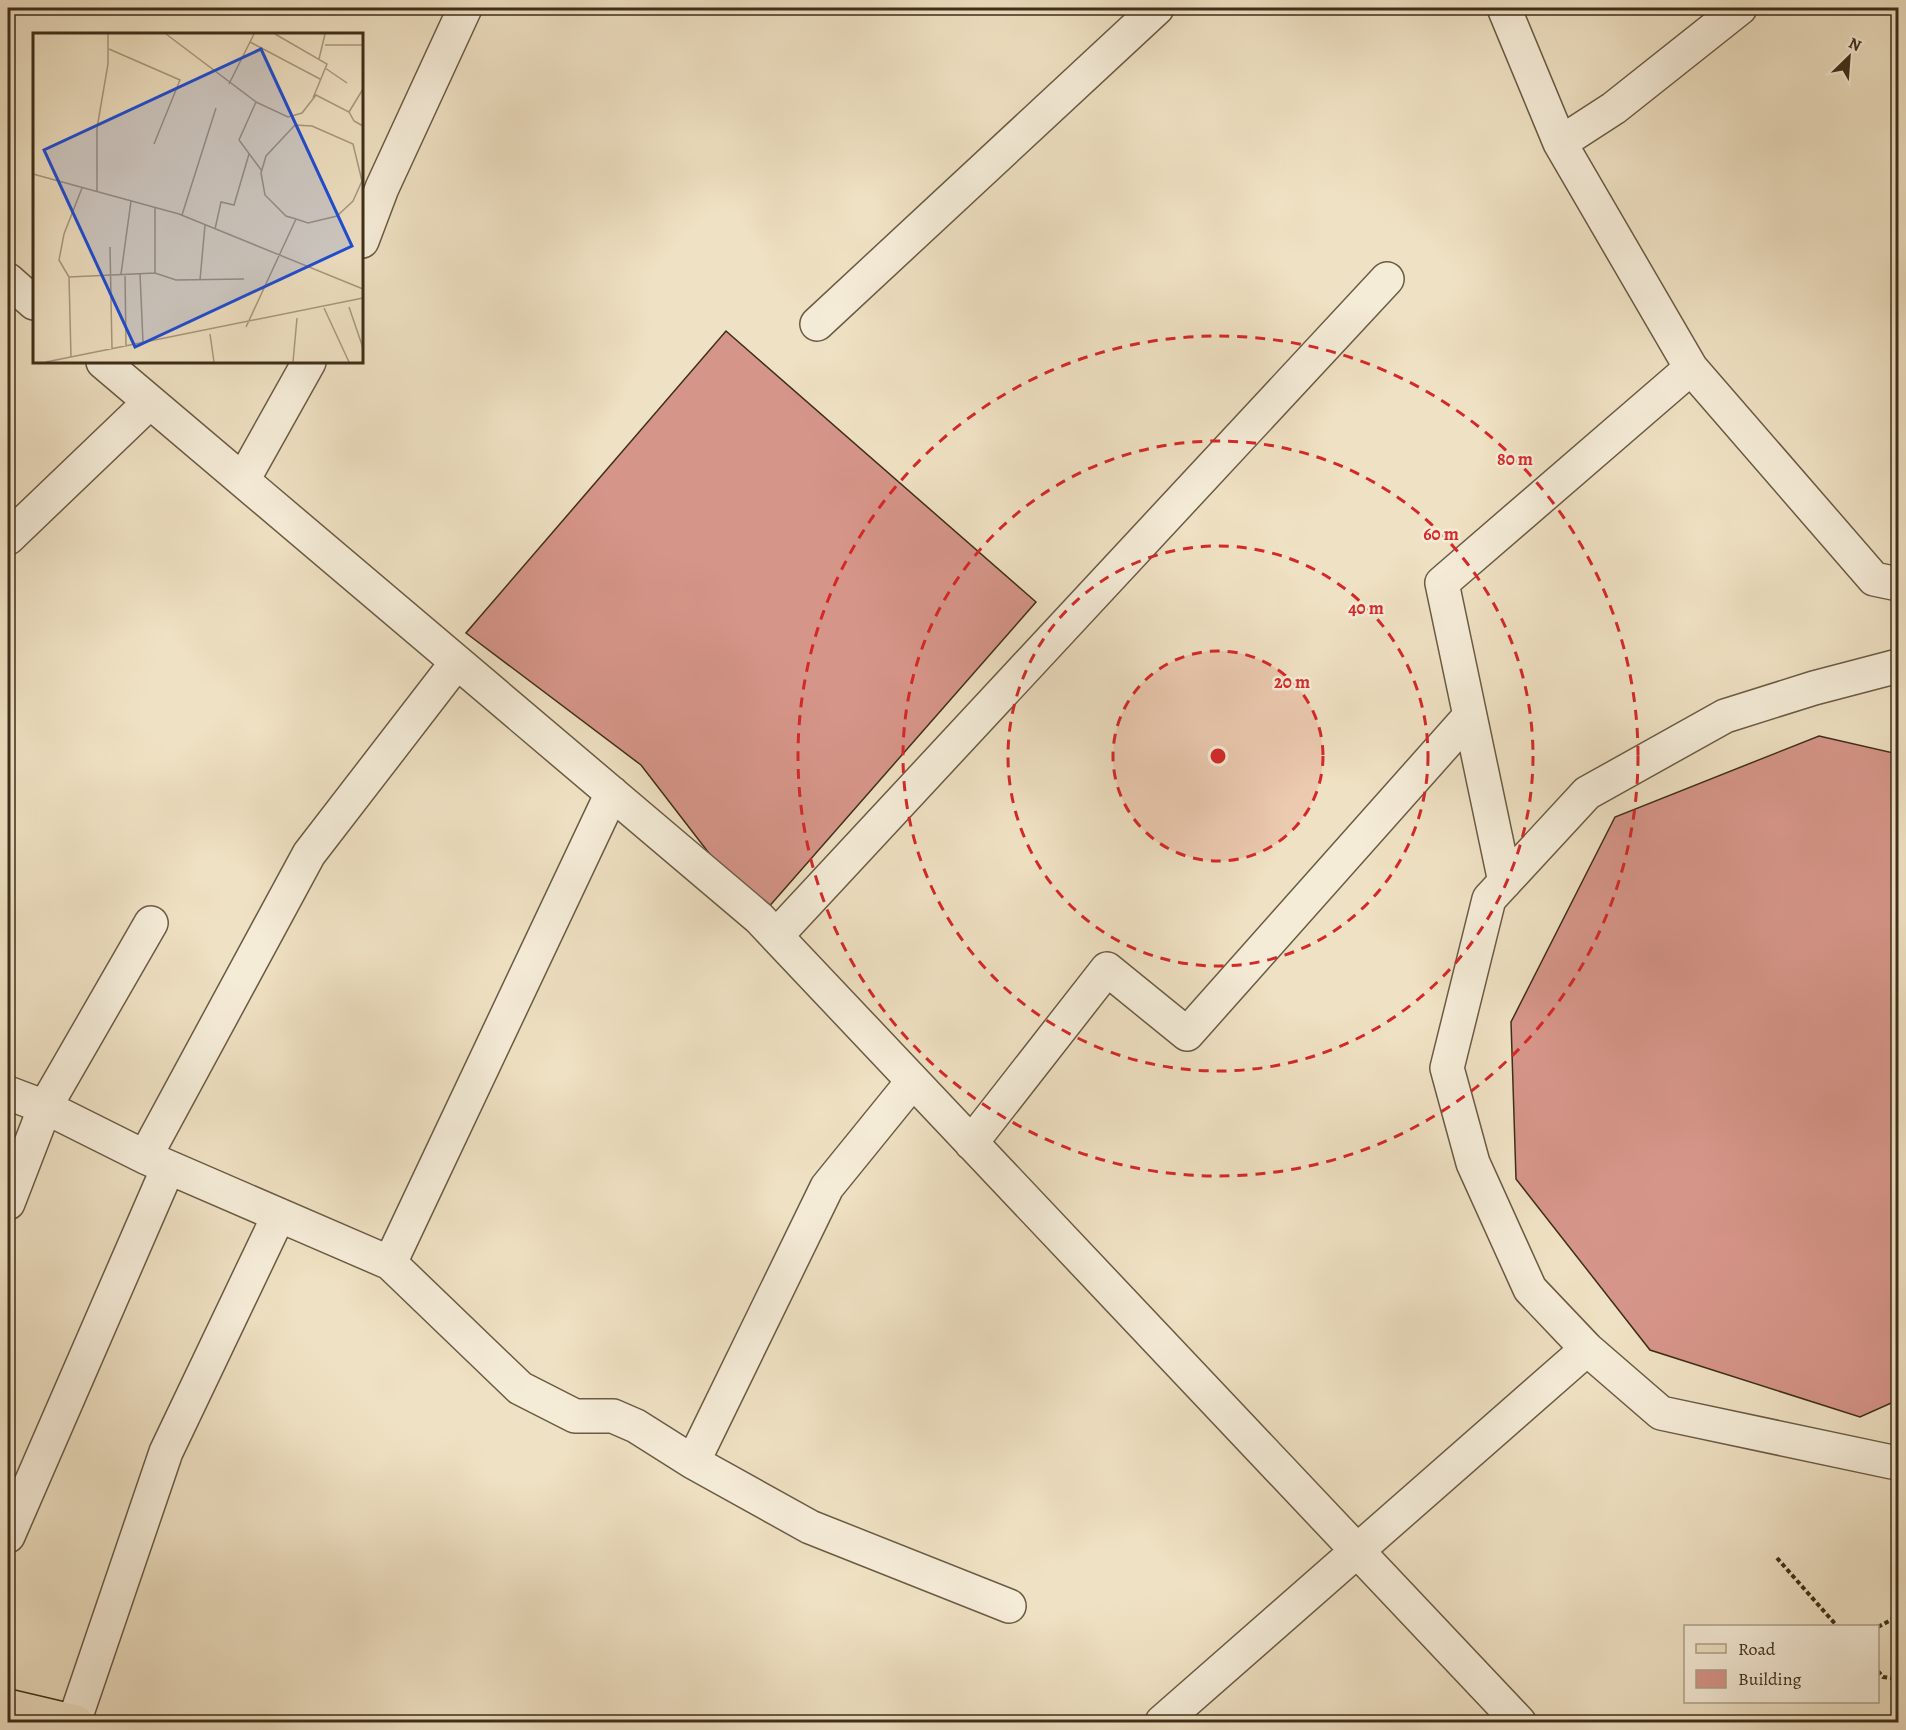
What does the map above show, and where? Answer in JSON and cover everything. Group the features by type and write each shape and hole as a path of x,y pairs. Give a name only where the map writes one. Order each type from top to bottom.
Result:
{"main road":[{"path":"8,1706 75,1722"}],"street":[{"path":"363,238 387,178 465,8"},
{"path":"817,324 1157,8"},
{"path":"1504,8 1560,143 1691,368 1874,579 1899,584"},
{"path":"1560,143 1614,108 1740,8"},
{"path":"776,936 1387,279"},
{"path":"8,280 33,302"},
{"path":"104,363 759,918 1519,1722"},
{"path":"243,480 308,363"},
{"path":"1505,882 1468,717 1442,583 1691,368"},
{"path":"8,538 150,402"},
{"path":"8,1536 156,1162 309,854 457,662"},
{"path":"1899,666 1814,688 1725,716 1587,793 1490,899 1447,1068 1473,1163 1530,1289 1587,1349 1661,1413 1892,1462 1899,1460"},
{"path":"971,1143 1107,969 1187,1034 1468,717"},
{"path":"390,1263 612,793"},
{"path":"8,1203 45,1107 151,923"},
{"path":"693,1462 827,1186 913,1081"},
{"path":"8,1093 45,1107 156,1162 390,1263 520,1388 575,1416 613,1416 636,1426 693,1462 810,1527 1010,1606"},
{"path":"75,1722 166,1452 279,1215"},
{"path":"1162,1722 1587,1349"}],"path":[{"path":"1777,1558 1836,1625"},
{"path":"1879,1626 1899,1616"},
{"path":"1879,1672 1883,1677 1899,1679"}],"building":[{"path":"726,331 1036,602 759,918 641,765 466,633"},
{"path":"1819,736 1898,754 1898,1400 1860,1417 1650,1350 1516,1179 1511,1022 1615,817"}]}
